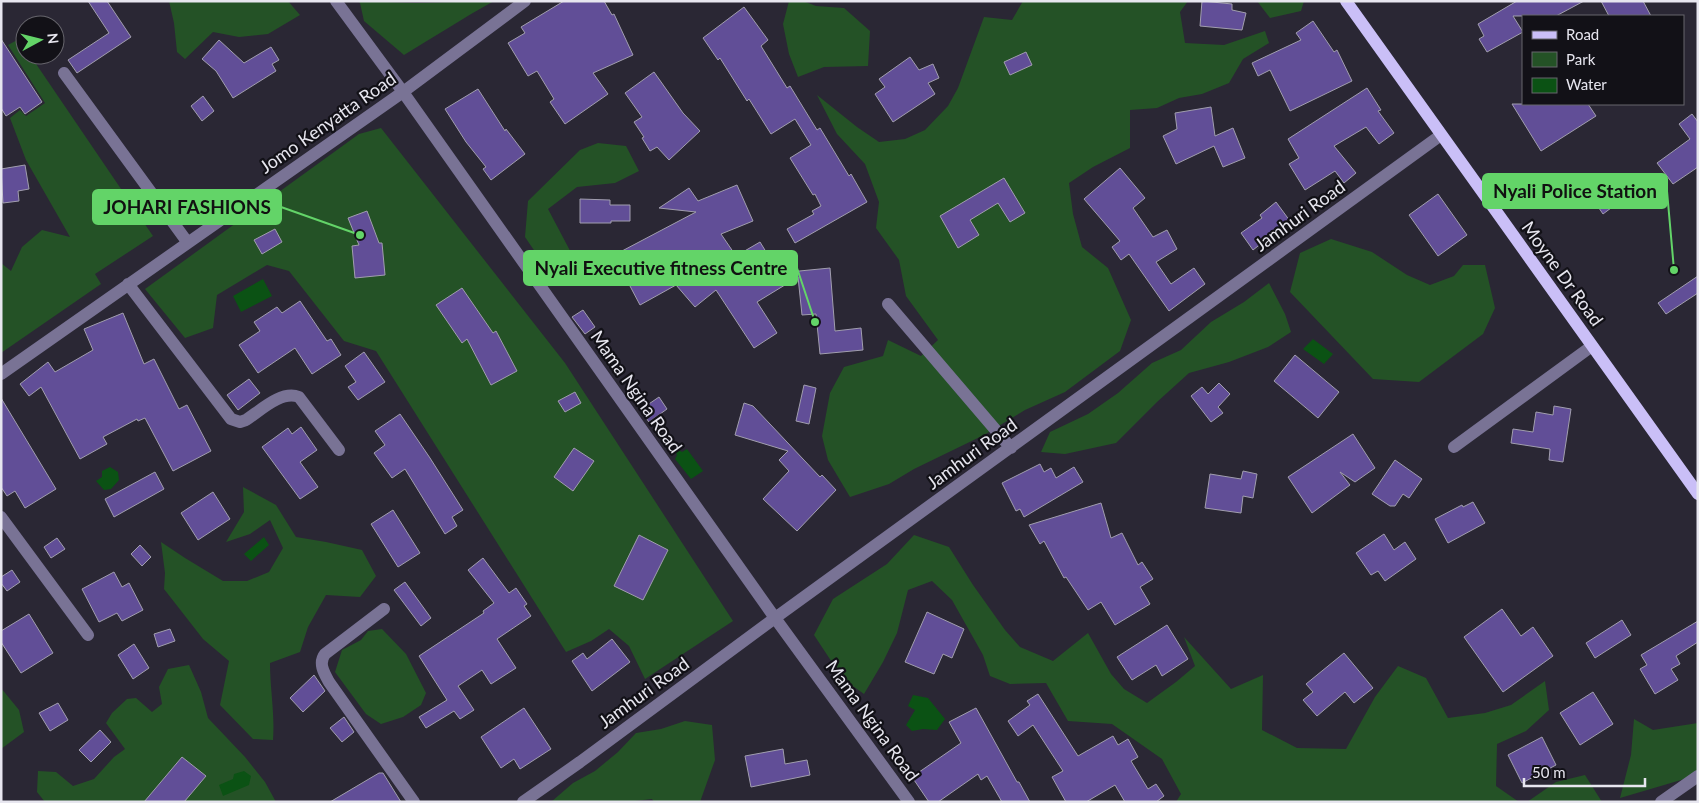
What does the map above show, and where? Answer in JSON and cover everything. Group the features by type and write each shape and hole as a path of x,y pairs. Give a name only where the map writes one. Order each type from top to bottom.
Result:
{"main road":[{"name":"Moyne Dr Road","path":"1346,1 1698,494"}],"street":[{"name":"Mama Ngina Road","path":"336,1 403,92 775,618 909,802"},
{"name":"Jomo Kenyatta Road","path":"1,374 403,92 525,1"},
{"path":"64,72 188,243"},
{"name":"Jamhuri Road","path":"522,802 580,762 775,618 1442,135"},
{"path":"128,284 231,419 240,422 246,420 277,400 288,395 294,395 299,397 339,450"},
{"path":"888,304 1011,448"},
{"path":"1454,447 1592,346"},
{"path":"1,516 88,635"},
{"path":"384,609 325,654 321,663 329,682 414,802"},
{"path":"1661,802 1698,776"}],"green space":[{"path":"169,1 288,1 300,15 268,34 239,37 213,32 185,59 177,52 174,23"},
{"path":"358,1 416,3 494,1 404,55 364,21"},
{"path":"789,1 803,1 816,6 844,8 870,31 868,66 824,67 798,77 789,54 783,24"},
{"path":"1023,1 1188,1 1180,12 1185,43 1224,45 1265,31 1269,43 1243,59 1229,83 1202,94 1179,98 1157,108 1130,110 1130,148 1093,167 1069,183 1073,214 1082,247 1108,268 1131,320 1120,351 1065,392 1025,410 984,435 914,469 889,484 850,497 828,460 822,436 830,393 844,367 883,356 888,340 921,356 938,340 906,296 899,260 876,228 879,202 865,164 837,134 817,95 879,142 905,139 925,130 948,106 958,88 984,17 1012,20"},
{"path":"1257,1 1304,1 1301,11 1270,18"},
{"path":"15,41 15,56 8,45"},
{"path":"21,65 37,65 153,236 95,274 101,284 1,353 1,263 11,271 22,247 42,230 70,237 26,160 10,118 20,110 26,116 45,103"},
{"path":"381,128 565,363 733,621 645,679 629,646 609,629 591,641 566,652 376,351 344,341 289,271 267,265 217,295 213,328 185,338 145,289 359,134"},
{"path":"598,143 626,146 639,171 615,183 577,187 548,209 585,279 563,282 542,262 525,237 528,201 580,150"},
{"path":"1331,239 1372,252 1407,275 1430,285 1454,276 1463,265 1485,265 1495,308 1483,334 1419,382 1373,379 1290,292 1300,253"},
{"path":"1269,283 1285,314 1291,332 1268,347 1229,362 1189,373 1116,443 1065,454 1041,452 1050,432 1088,414 1118,393 1152,363 1181,350 1211,322 1244,302"},
{"path":"243,487 276,505 296,537 362,550 376,576 360,597 326,595 308,627 300,652 270,663 273,740 253,739 220,705 229,661 203,639 164,589 165,573 161,542 223,581 247,581 269,572 283,548 270,520 250,534 226,542 244,512"},
{"path":"914,535 949,547 973,585 1005,630 1020,647 1053,661 1088,633 1111,674 1124,689 1147,703 1195,666 1184,637 1231,689 1263,675 1262,730 1297,748 1346,749 1375,697 1398,666 1426,678 1448,718 1485,713 1511,705 1545,681 1549,710 1526,731 1497,744 1496,786 1519,802 1176,802 1181,794 1162,759 1112,724 1068,721 1046,683 1010,684 990,676 983,655 952,600 932,581 908,590 897,633 864,694 843,679 814,635 833,599 887,564"},
{"path":"382,629 406,654 426,693 421,705 403,717 381,724 366,714 335,672 342,650 361,640 368,631"},
{"path":"189,665 201,692 208,718 245,757 265,782 276,802 45,802 37,792 38,771 56,772 73,786 94,779 114,757 125,749 106,723 112,713 127,699 136,698 152,712 162,704 159,687 168,669"},
{"path":"1,688 19,710 24,732 1,749"},
{"path":"1634,719 1653,730 1698,723 1698,775 1620,798 1631,755"},
{"path":"685,721 712,725 715,760 700,802 654,802 652,799 627,802 551,802 573,783 595,771 618,752 636,733 661,729"},
{"path":"1585,775 1602,802 1527,802 1556,782"}],"water":[{"path":"263,279 272,296 241,312 233,296"},
{"path":"1313,339 1333,354 1324,364 1303,349"},
{"path":"687,449 703,471 691,479 675,459 677,455 675,450 682,452"},
{"path":"110,467 118,472 119,480 111,489 104,490 96,481 102,477 102,471"},
{"path":"264,537 269,545 251,561 244,554"},
{"path":"913,695 928,698 945,719 937,730 923,729 912,731 906,725 915,710 908,706"},
{"path":"244,771 251,776 249,785 223,796 219,785 233,779 234,774"}],"building":[{"path":"88,1 107,1 131,37 77,73 68,60 109,33"},
{"path":"564,1 604,1 612,15 614,14 633,55 593,73 608,94 565,124 550,102 554,99 537,71 528,76 508,43 525,33 521,27"},
{"path":"1202,1 1232,4 1232,10 1246,13 1242,30 1200,26"},
{"path":"1517,1 1584,1 1558,15 1513,16 1522,33 1487,52 1479,39 1484,36 1478,24"},
{"path":"1601,1 1643,1 1650,15 1608,15"},
{"path":"744,7 768,40 761,46 787,88 790,86 817,130 820,128 849,176 851,174 867,202 795,243 787,229 814,214 812,211 821,206 790,158 811,145 795,119 771,134 749,99 747,101 720,58 718,60 703,38"},
{"path":"1313,21 1334,52 1337,50 1352,81 1290,111 1270,70 1258,76 1252,63 1301,40 1296,33"},
{"path":"1,39 15,61 15,65 18,65 42,102 25,114 20,107 6,116 1,108"},
{"path":"219,40 244,63 271,47 279,60 272,64 276,71 233,98 216,71 202,59"},
{"path":"1026,52 1032,65 1010,75 1004,62"},
{"path":"910,57 919,70 933,64 939,78 928,83 935,94 893,122 875,94 885,87 879,79"},
{"path":"654,72 683,113 700,131 669,160 657,147 650,151 642,138 644,137 634,122 642,117 625,93"},
{"path":"1367,88 1381,110 1378,111 1394,133 1379,144 1366,127 1334,146 1356,173 1344,183 1335,171 1305,190 1289,164 1299,158 1288,139"},
{"path":"478,89 505,131 506,129 525,154 491,180 483,169 486,167 466,142 445,109"},
{"path":"203,96 214,111 202,121 191,106"},
{"path":"1512,104 1589,105 1596,116 1541,151"},
{"path":"1211,107 1215,136 1233,128 1245,158 1223,167 1214,146 1176,164 1163,136 1177,129 1175,113"},
{"path":"1692,114 1698,122 1698,167 1673,184 1657,163 1690,139 1679,124"},
{"path":"25,165 29,189 18,191 19,201 3,203 1,169"},
{"path":"1120,168 1145,198 1133,208 1153,237 1167,230 1177,249 1156,262 1171,284 1194,268 1205,284 1169,311 1129,254 1121,260 1112,247 1120,241 1084,199"},
{"path":"1610,174 1617,184 1606,192 1615,205 1603,214 1584,186 1594,178 1598,183"},
{"path":"1004,178 1025,213 1010,222 998,203 970,220 979,235 958,248 940,216"},
{"path":"737,185 753,221 721,234 736,256 760,242 779,273 830,268 835,331 861,328 863,350 820,354 816,314 802,315 798,277 757,302 777,333 754,348 716,290 695,307 676,285 640,305 621,269 630,265 622,251 696,212 659,208 689,188 698,201"},
{"path":"1438,194 1467,235 1438,256 1409,215"},
{"path":"580,199 610,200 610,205 630,205 630,221 580,223"},
{"path":"1276,202 1290,221 1253,250 1241,233 1262,218 1260,215"},
{"path":"367,211 379,243 382,243 385,275 355,278 352,246 359,245 348,218"},
{"path":"275,229 282,242 262,254 254,240"},
{"path":"1698,276 1698,293 1666,314 1658,303"},
{"path":"462,288 493,333 496,331 517,371 491,385 467,339 462,343 436,305"},
{"path":"300,301 327,341 331,339 341,355 312,374 295,348 258,373 239,345 260,331 254,322 277,307 282,313"},
{"path":"583,310 595,327 585,334 572,317"},
{"path":"123,313 144,364 154,359 179,409 187,405 211,451 173,471 145,418 138,421 137,419 103,437 107,444 80,459 41,387 29,396 20,384 48,362 55,372 93,350 84,329"},
{"path":"364,352 385,382 358,400 348,387 356,382 345,366"},
{"path":"1295,355 1339,392 1318,418 1274,381"},
{"path":"249,379 260,393 238,410 227,395"},
{"path":"1219,383 1230,394 1218,407 1223,413 1211,422 1191,396 1202,387 1208,394"},
{"path":"804,385 816,388 809,424 796,421"},
{"path":"575,392 581,403 565,412 558,401"},
{"path":"659,397 667,409 649,422 640,410"},
{"path":"1,398 56,489 25,508 15,491 7,496 1,487"},
{"path":"744,403 753,406 820,477 822,475 836,490 797,531 763,499 789,471 779,460 788,451 735,435"},
{"path":"1554,406 1571,409 1563,462 1549,460 1550,449 1511,443 1513,429 1533,432 1536,412 1553,415"},
{"path":"400,414 463,510 452,517 457,526 445,534 405,469 392,478 374,453 385,445 375,431"},
{"path":"301,427 317,450 300,462 318,487 300,499 262,447 288,428 292,434"},
{"path":"1353,434 1375,468 1355,482 1340,472 1350,485 1312,513 1288,477"},
{"path":"574,448 594,461 573,491 554,477"},
{"path":"1395,460 1422,479 1409,498 1403,494 1395,506 1390,506 1372,494"},
{"path":"1040,464 1044,472 1051,468 1056,478 1074,467 1083,482 1024,517 1020,509 1016,511 1002,483"},
{"path":"1243,471 1257,474 1253,498 1243,496 1241,513 1205,508 1210,474 1241,479"},
{"path":"155,472 164,489 114,517 105,499"},
{"path":"213,492 230,519 198,540 181,513"},
{"path":"1473,502 1485,523 1448,543 1435,519 1462,505 1463,507"},
{"path":"1101,503 1111,538 1122,533 1138,565 1142,562 1153,579 1140,587 1150,604 1115,625 1101,602 1088,610 1066,577 1064,578 1044,541 1040,544 1029,525"},
{"path":"393,510 420,553 398,567 371,524"},
{"path":"1384,534 1394,550 1405,542 1416,559 1385,581 1378,571 1371,575 1356,553"},
{"path":"639,535 668,550 643,600 614,586"},
{"path":"57,538 65,549 51,558 44,547"},
{"path":"140,545 151,557 142,566 131,554"},
{"path":"483,558 509,593 516,588 527,604 524,606 531,616 497,639 516,668 491,684 482,670 458,686 474,710 460,719 454,711 426,728 419,717 447,700 419,656 484,613 483,611 494,603 468,570"},
{"path":"12,570 20,582 7,591 1,583 1,577"},
{"path":"114,572 122,587 129,583 143,610 122,621 117,613 99,622 82,589"},
{"path":"405,582 431,618 421,626 394,590"},
{"path":"1502,609 1521,636 1533,627 1553,656 1503,692 1464,637"},
{"path":"927,612 964,629 952,658 943,654 934,674 905,662"},
{"path":"29,614 53,653 21,673 1,642 1,631"},
{"path":"1622,620 1631,635 1595,658 1586,643"},
{"path":"1698,621 1698,642 1676,656 1680,664 1671,669 1678,680 1655,694 1640,669 1647,665 1641,655"},
{"path":"1167,625 1188,659 1162,676 1156,665 1132,680 1117,657"},
{"path":"170,629 175,641 158,647 154,634"},
{"path":"612,639 630,662 592,691 572,661 583,653 587,659"},
{"path":"134,644 149,668 133,679 118,655"},
{"path":"1344,653 1373,688 1354,703 1345,692 1317,716 1303,700 1313,692 1306,684"},
{"path":"314,675 325,691 303,712 290,698"},
{"path":"1593,692 1613,724 1580,745 1560,713"},
{"path":"1038,694 1078,756 1113,736 1118,745 1128,739 1138,757 1131,761 1148,789 1156,784 1164,796 1156,802 1125,802 1115,785 1086,802 1066,802 1052,777 1063,771 1033,725 1018,736 1008,721 1030,705 1027,701"},
{"path":"58,703 68,720 50,731 39,713"},
{"path":"524,708 551,749 520,769 514,759 501,768 481,737"},
{"path":"976,708 1030,802 1002,802 987,776 981,780 978,774 938,802 929,802 912,777 961,743 949,722"},
{"path":"344,717 354,732 342,742 330,728"},
{"path":"100,730 111,742 91,762 79,750"},
{"path":"1542,737 1556,765 1522,783 1508,755"},
{"path":"783,749 785,764 807,760 810,775 751,787 745,756"},
{"path":"182,757 206,776 184,802 144,802"},
{"path":"379,773 383,773 401,802 330,802"}],"place":[{"name":"JOHARI FASHIONS","path":"360,235"},
{"name":"Nyali Police Station","path":"1674,270"},
{"name":"Nyali Executive fitness Centre","path":"815,322"}]}
